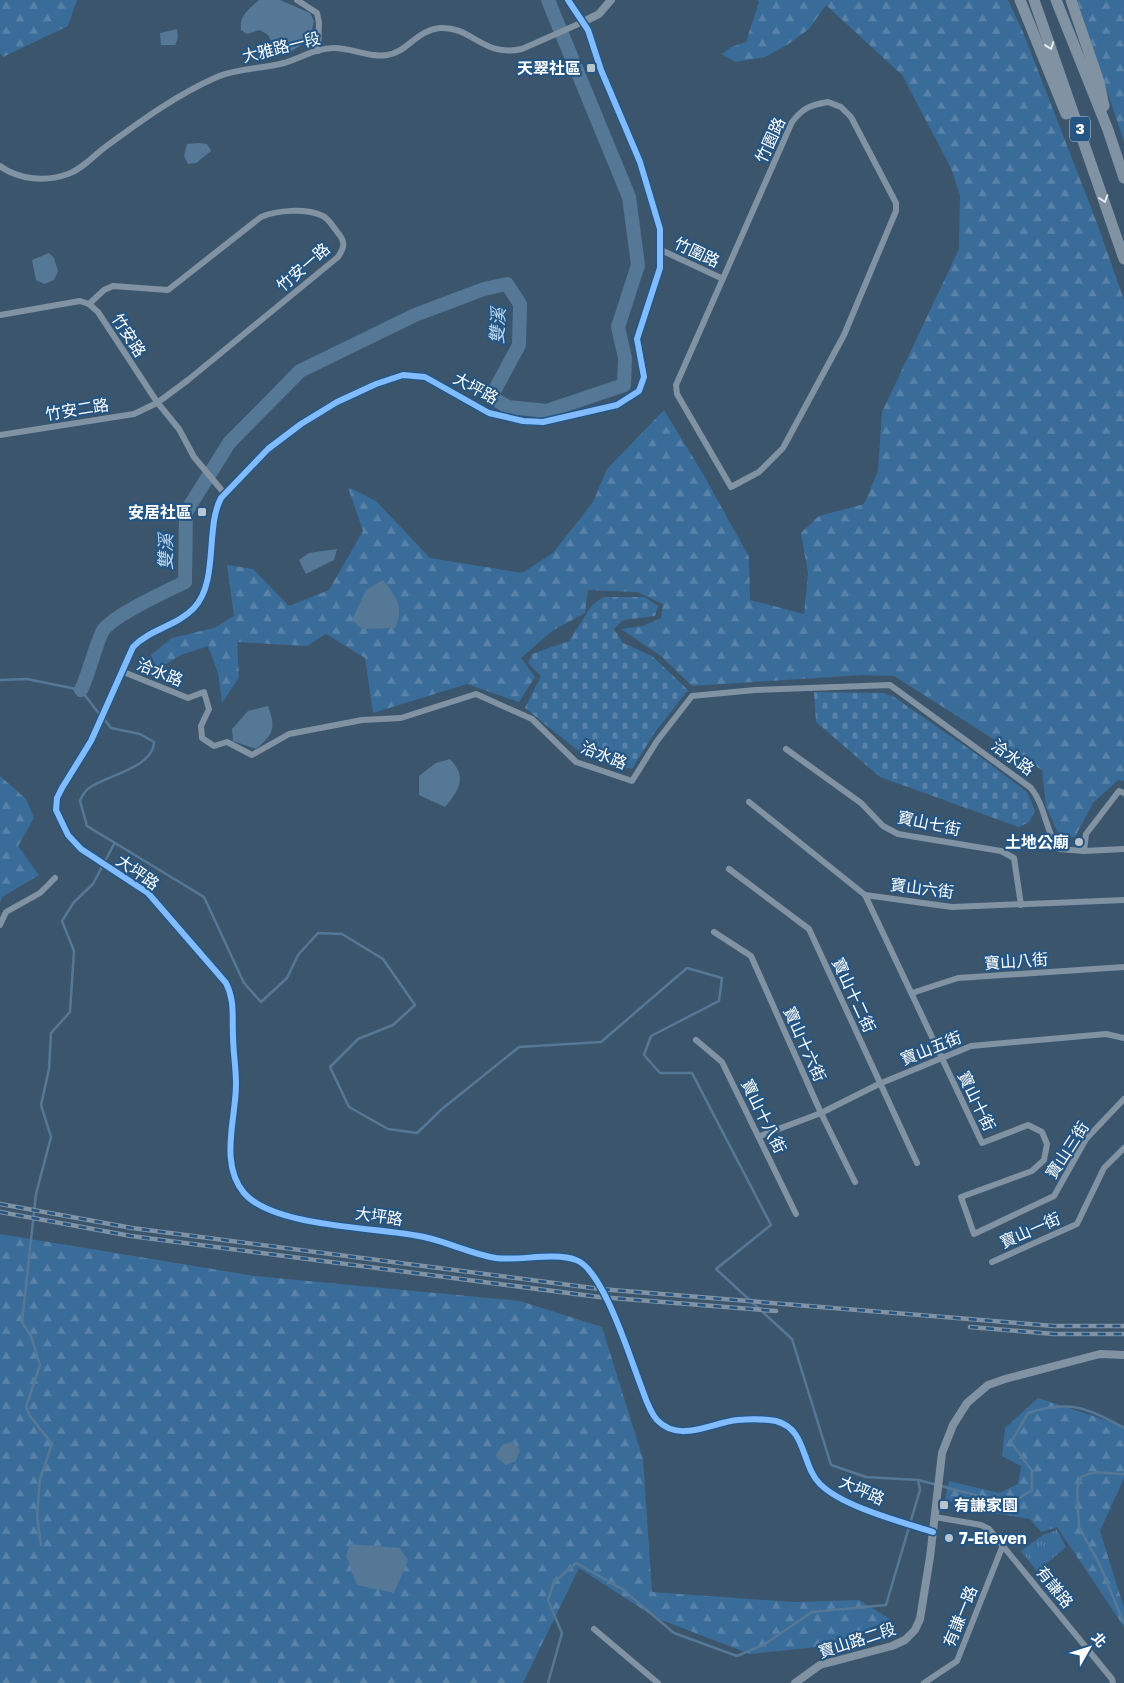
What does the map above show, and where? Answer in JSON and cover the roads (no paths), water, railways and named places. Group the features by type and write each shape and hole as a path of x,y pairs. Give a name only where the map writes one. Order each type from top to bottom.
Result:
{"highway":[{"path":"1020,0 1070,122 1091,162"},
{"name":"3","path":"1034,0 1124,259"},
{"name":"3","path":"1056,0 1108,130 1124,178"},
{"path":"1071,0 1099,82 1108,130"}],"street":[{"path":"297,0 317,13 319,23 318,51"},
{"path":"568,0 583,22 599,14 610,0"},
{"name":"大雅路一段","path":"0,166 18,177 50,178 69,174 145,118 211,80 253,67 282,64 318,51 334,48 388,55 396,52 420,34 441,28 460,32 483,45 502,51 522,49 583,22"},
{"name":"大坪路","path":"583,22 649,188 660,229 660,268 637,338 643,366 643,383 639,391 617,405 543,422 523,421 489,413 425,378 403,375 376,384 337,402 301,424 268,449 224,493 216,507 210,566 200,600 181,619 139,641 121,671 91,741 57,798 56,810 68,835 81,849 113,871 137,884 159,903 229,989 234,1013 236,1086 231,1163 236,1181 252,1201 271,1211 299,1219 424,1237 494,1258 564,1257 583,1262 595,1276 607,1300 647,1402 656,1419 672,1429 683,1431 693,1431 738,1420 769,1420 784,1424 795,1433 810,1471 827,1490 864,1508 933,1532"},
{"name":"竹園路","path":"828,102 841,107 851,117 896,203 896,211 844,335 783,448 759,472 731,487 677,394 676,385 721,278 792,122 801,110 811,105 828,102"},
{"name":"竹安一路","path":"90,304 104,290 113,286 168,290 261,217 273,212 323,216 343,239 344,249 319,275 157,403"},
{"name":"竹圍路","path":"661,250 721,278"},
{"path":"0,314 72,302 90,304"},
{"name":"竹安路","path":"90,304 98,312 157,403 179,429 194,457 224,493"},
{"name":"竹安二路","path":"0,435 134,414 157,403"},
{"name":"洽水路","path":"121,671 188,698 204,692 210,709 201,726 202,738 214,746 227,742 252,755 289,734 362,720 401,718 476,694 532,719 576,762 632,781 657,741 692,696 756,690 890,685 1031,788 1040,799 1052,838 1058,850 1084,851 1124,848"},
{"name":"寶山七街","path":"786,749 861,804 883,826 898,834 1001,851 1014,858 1021,905"},
{"path":"1084,851 1086,834 1119,791 1124,793"},
{"name":"寶山六街","path":"749,802 866,895 952,907 1124,900"},
{"name":"寶山十二街","path":"729,869 809,929 916,1163"},
{"path":"0,925 6,912 40,893 55,878"},
{"name":"寶山十街","path":"866,895 982,1143 1028,1125 1042,1132 1047,1144 1044,1160 1032,1171 961,1197 974,1234"},
{"name":"寶山十六街","path":"714,932 751,956 821,1113 855,1182"},
{"name":"寶山八街","path":"912,993 958,978 1124,967"},
{"name":"寶山五街","path":"760,1136 821,1113 880,1084 971,1046 1106,1034 1124,1038"},
{"name":"寶山十八街","path":"696,1040 722,1062 760,1136 796,1214"},
{"name":"寶山三街","path":"974,1234 1054,1196 1086,1139 1124,1099"},
{"name":"寶山一街","path":"992,1262 1077,1224 1104,1168 1124,1148"},
{"name":"寶山路二段","path":"796,1683 820,1665 892,1646 905,1640 915,1630 920,1619 942,1453 953,1425 967,1403 988,1385 1100,1354 1124,1355"},
{"name":"有謙路","path":"935,1517 981,1525 989,1529 1112,1679 1113,1683"},
{"name":"有謙一路","path":"924,1683 957,1661 1004,1546"},
{"path":"594,1629 658,1683"}],"waterway":[{"name":"雙溪","path":"81,690 104,629 120,616 185,582 186,512 229,443 300,371 415,315 484,289 507,284 520,304 519,345 491,397 508,407 547,411 624,385 625,358 618,327 638,265 629,197 548,0"},
{"path":"0,680 27,679 81,690 100,715"},
{"path":"104,719 111,728 140,734 154,742 152,751 147,758 129,769 97,783 85,792 80,801 87,826 204,897 244,983 261,1002 287,978 298,955 318,933 342,934 383,959 415,1005 393,1025 358,1039 330,1067 349,1107 388,1129 417,1133 442,1109 519,1047 601,1042 687,968 722,978 719,1001 651,1036 644,1055 660,1073 692,1073 771,1225 716,1269 792,1339 831,1465 866,1477 918,1480 920,1490 886,1605 812,1612 765,1644 737,1656 674,1633 622,1589 576,1563 554,1582 548,1600 562,1633 548,1683"},
{"path":"41,1545 37,1516 40,1479 52,1444 30,1416 26,1407 40,1365 31,1336 22,1322 36,1194 51,1137 41,1105 49,1069 51,1033 70,1012 74,951 62,921 74,902 93,884 114,844"},
{"path":"918,1480 1010,1504 1032,1490 1032,1471 1011,1442 1028,1413 1067,1406 1099,1415 1124,1428"},
{"path":"1124,1474 1097,1473 1087,1475 1081,1477 1077,1489 1079,1527 1099,1563 1124,1623"}],"railway":[{"path":"0,1204 132,1228 600,1289 1054,1326 1124,1326"},
{"path":"0,1212 131,1236 599,1297 776,1311"},
{"path":"970,1327 1054,1334 1124,1334"}],"place":[{"name":"天翠社區","path":"591,68"},
{"name":"安居社區","path":"202,512"},
{"name":"土地公廟","path":"1079,842"},
{"name":"有謙家園","path":"944,1505"},
{"name":"7-Eleven","path":"949,1538"}]}
